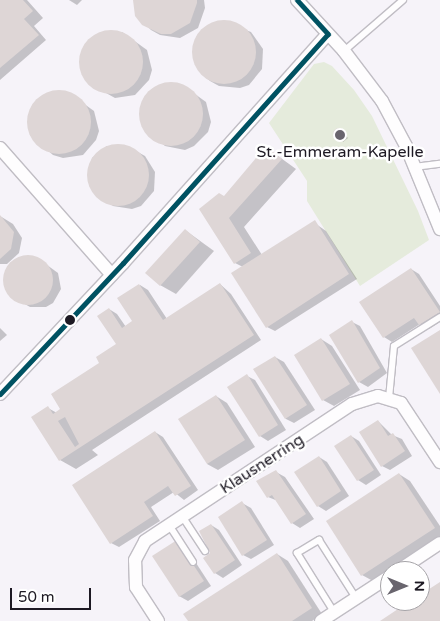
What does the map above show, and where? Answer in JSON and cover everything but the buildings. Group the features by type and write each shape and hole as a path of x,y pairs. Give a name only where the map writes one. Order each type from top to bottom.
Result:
{"street":[{"path":"297,0 344,51 382,101 414,167 440,229"},
{"path":"0,394 112,275 328,34"},
{"path":"0,148 112,275"},
{"name":"Klausnerring","path":"158,621 136,587 135,560 144,541 352,404 366,398 389,398"},
{"path":"389,398 401,404 440,462"},
{"path":"413,561 440,543"},
{"path":"321,621 380,582"}],"lane":[{"path":"344,51 403,0"},
{"path":"414,167 440,164"},
{"path":"389,398 394,346 440,317"},
{"path":"182,516 205,551"},
{"path":"169,525 193,562"},
{"path":"334,612 297,553 318,540 356,598"}],"green space":[{"path":"324,62 332,66 354,90 372,116 418,211 429,240 360,286 307,201 307,181 269,123 314,64"}],"transit line":[{"path":"297,0 328,34"},
{"path":"0,394 123,263 328,34"}],"place":[{"name":"St.-Emmeram-Kapelle","path":"340,135"}]}
